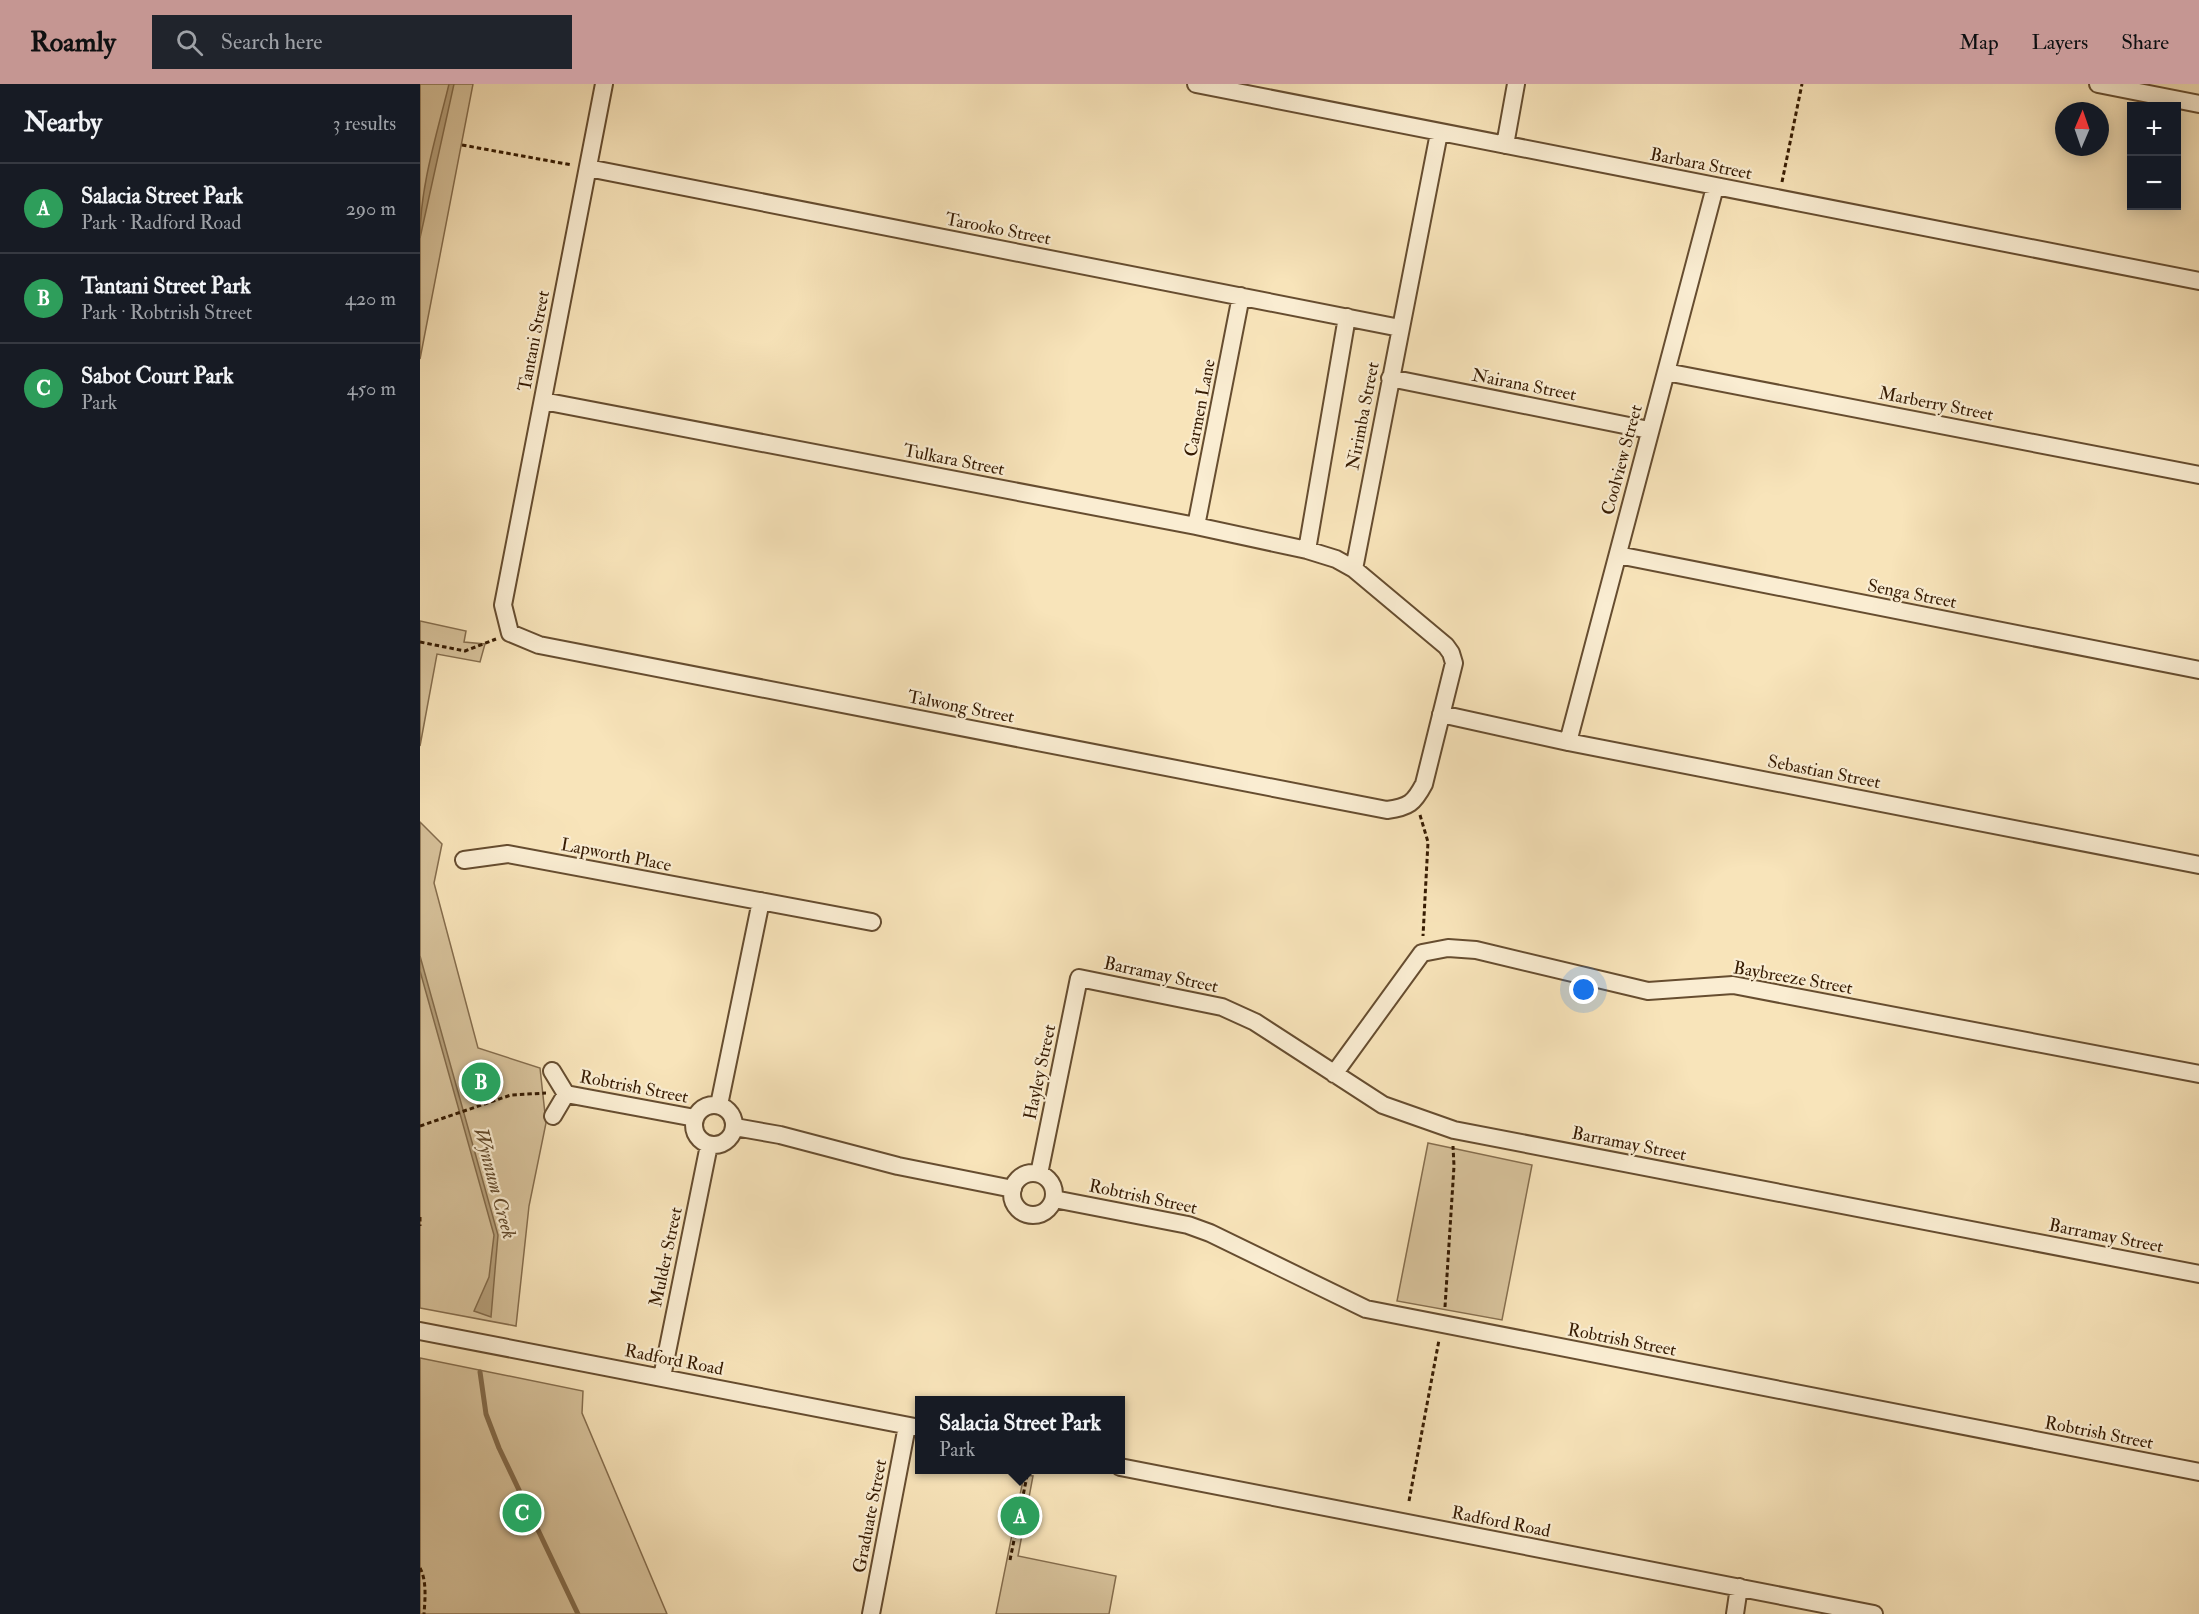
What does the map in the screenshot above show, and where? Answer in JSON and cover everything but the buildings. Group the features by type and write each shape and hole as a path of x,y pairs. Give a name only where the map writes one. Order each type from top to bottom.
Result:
{"street":[{"name":"Tantani Street","path":"510,633 503,605 604,84"},
{"name":"Barbara Street","path":"1196,84 2199,282"},
{"path":"1504,145 1516,84"},
{"path":"2098,84 2199,104"},
{"name":"Nirimba Street","path":"1354,569 1439,133"},
{"name":"Tarooko Street","path":"588,168 1400,327"},
{"name":"Coolview Street","path":"1568,742 1715,187"},
{"name":"Carmen Lane","path":"1196,526 1241,296"},
{"name":"Nirimba Street","path":"1307,550 1347,317"},
{"name":"Marberry Street","path":"1666,372 2199,475"},
{"name":"Nairana Street","path":"1390,378 1649,430"},
{"name":"Tulkara Street","path":"543,401 1196,526 1307,550 1336,559 1354,569"},
{"name":"Senga Street","path":"1618,555 2199,670"},
{"path":"1354,569 1446,646 1454,663 1424,784 1416,800"},
{"name":"Talwong Street","path":"510,633 539,645 1387,810 1402,808 1416,800"},
{"name":"Sebastian Street","path":"1441,714 1568,742 2199,865"},
{"name":"Lapworth Place","path":"464,860 508,854 872,922"},
{"path":"719,1105 761,901"},
{"name":"Baybreeze Street","path":"1422,953 1448,948 1476,950 1648,991 1733,985 2199,1074"},
{"path":"1334,1074 1422,953"},
{"name":"Barramay Street","path":"1079,978 1222,1007 1255,1022 1383,1105 1454,1130 2199,1274"},
{"name":"Hayley Street","path":"1038,1173 1079,978"},
{"path":"552,1071 566,1094 553,1116"},
{"name":"Robtrish Street","path":"566,1094 694,1118"},
{"path":"709,1105 719,1105 729,1109 735,1127 728,1140 722,1144 704,1143 696,1134 694,1118 700,1110 709,1105"},
{"path":"735,1127 780,1135 898,1166 1013,1189"},
{"name":"Mulder Street","path":"662,1377 709,1144"},
{"path":"1038,1173 1051,1183 1054,1199 1044,1212 1036,1215 1028,1214 1021,1211 1015,1204 1012,1197 1013,1189 1016,1181 1022,1176 1038,1173"},
{"name":"Robtrish Street","path":"1054,1199 1188,1225 1210,1233 1366,1309 2199,1472"},
{"name":"Radford Road","path":"420,1331 913,1427"},
{"name":"Graduate Street","path":"871,1614 913,1427"},
{"name":"Radford Road","path":"1125,1468 1874,1614"},
{"path":"1735,1614 1739,1587"}],"path":[{"path":"1778,199 1802,84"},
{"path":"462,145 588,168"},
{"path":"420,642 465,651 510,633"},
{"path":"1416,800 1428,842 1422,953"},
{"path":"420,1126 511,1095 550,1092 566,1094"},
{"path":"1443,1315 1450,1240 1454,1130"},
{"path":"420,1217 420,1226"},
{"path":"1409,1501 1440,1335"},
{"path":"1010,1560 1027,1474"},
{"path":"420,1568 423,1573 425,1595 424,1614"}],"shaded area":[{"path":"420,84 473,84 420,359"},
{"path":"449,84 454,84 420,238 426,180"},
{"path":"420,621 466,631 464,642 485,644 480,662 437,654 420,746"},
{"path":"420,822 442,844 434,883 478,1048 540,1068 546,1123 529,1206 516,1326 420,1308"},
{"path":"420,956 498,1235 491,1317 474,1311 489,1277 494,1235 420,971"},
{"path":"1428,1143 1532,1165 1502,1320 1397,1301"},
{"path":"420,1358 583,1391 582,1413 667,1614 420,1614"},
{"path":"1024,1475 1033,1476 1018,1556 1116,1576 1109,1614 996,1614"}],"waterway":[{"name":"Wynnum Creek","path":"480,1372 486,1414 499,1448 578,1614"}],"place":[{"name":"Tantani Street Park","path":"481,1082"},
{"name":"Sabot Court Park","path":"522,1513"},
{"name":"Salacia Street Park","path":"1020,1516"}]}
